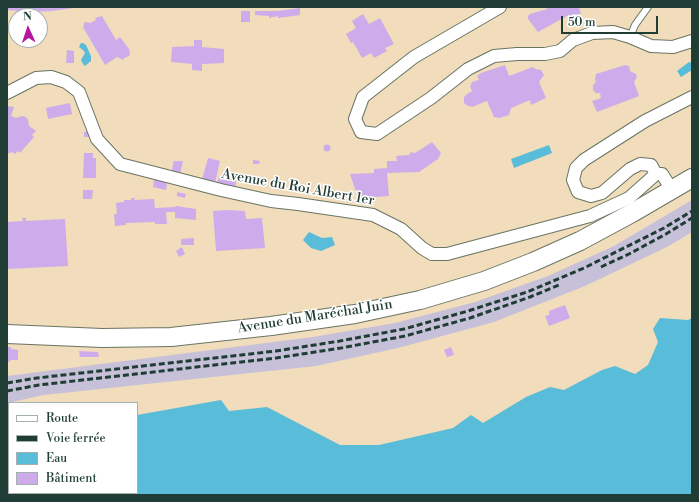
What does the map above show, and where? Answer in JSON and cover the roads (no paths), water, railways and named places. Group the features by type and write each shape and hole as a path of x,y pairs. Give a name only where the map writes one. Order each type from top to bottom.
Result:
{"main road":[{"name":"Avenue du Maréchal Juin","path":"7,334 102,338 171,337 271,326 355,314 420,300 484,281 533,262 580,241 692,178"}],"street":[{"path":"500,7 414,57 363,97 355,119 361,132 377,134 431,98 468,69 494,56 545,54 560,51 573,40 592,33 613,32 651,46 673,47 692,41"},
{"name":"Avenue du Roi Albert 1er","path":"7,93 36,78 51,77 66,82 79,92 97,140 120,164 221,190 271,201 373,215 401,229 422,248 432,254 447,254 590,216 629,198 656,174"},
{"path":"672,190 662,174 656,174 651,165 640,164 630,169 602,193 591,196 578,192 573,180 576,168 584,160 645,121 692,97"}],"lane":[{"path":"630,38 635,25 648,7"}],"water":[{"path":"81,43 86,45 91,56 91,61 85,66 81,60 85,53 79,47"},
{"path":"689,62 692,63 692,70 681,77 677,71"},
{"path":"549,145 552,153 514,168 511,159"},
{"path":"309,232 322,238 332,237 335,245 321,251 311,248 303,240"},
{"path":"660,318 688,320 692,318 692,495 7,495 8,436 8,494 138,494 138,415 221,400 229,411 267,407 340,445 379,445 453,428 471,415 483,423 526,397 550,387 564,390 602,370 615,366 635,374 648,365 658,342 653,329"}],"railway":[{"path":"7,383 37,378 276,351 404,329 527,292 584,268 664,228 692,211"},
{"path":"601,267 629,254 692,218"},
{"path":"7,391 39,385 276,358 405,336 470,318 559,285"}]}
